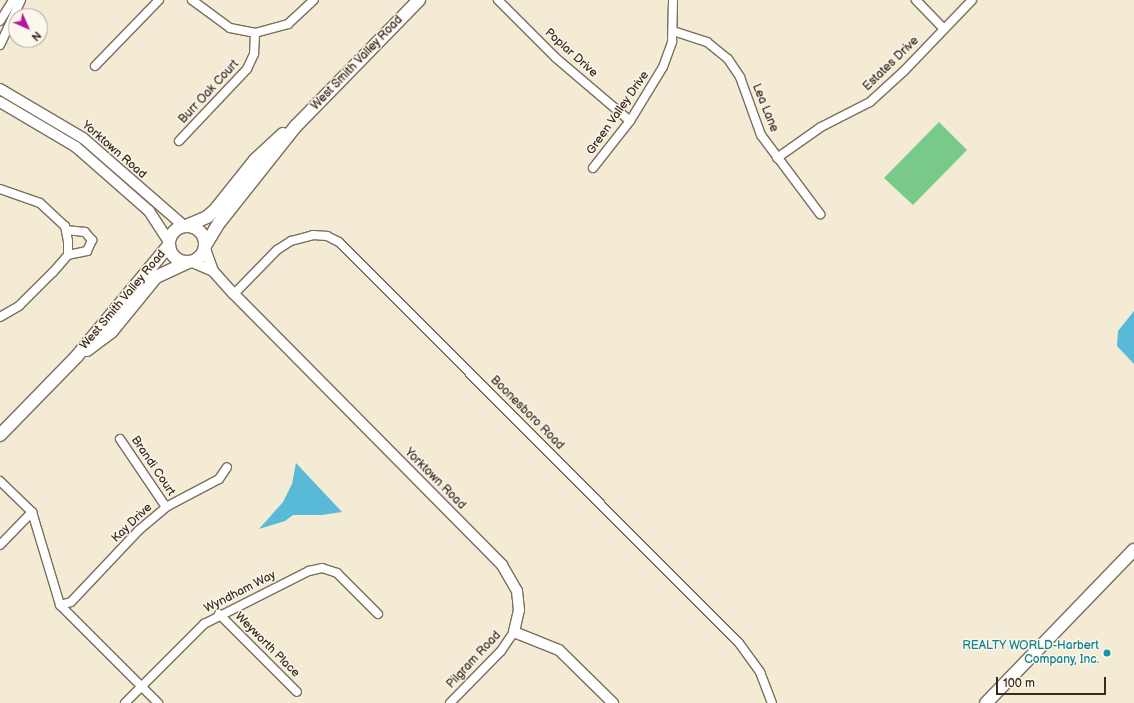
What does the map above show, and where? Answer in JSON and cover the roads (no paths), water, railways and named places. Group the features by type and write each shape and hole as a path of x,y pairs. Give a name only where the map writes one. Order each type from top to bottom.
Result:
{"main road":[{"name":"West Smith Valley Road","path":"205,247 219,223 296,126 419,0"},
{"name":"West Smith Valley Road","path":"185,226 207,217 215,210 255,160 282,134 296,126"},
{"path":"185,226 198,230 204,238 205,247 201,256 190,262 175,257 169,244 174,232 185,226"},
{"name":"West Smith Valley Road","path":"0,435 77,356 169,244"},
{"name":"West Smith Valley Road","path":"77,356 112,331 156,277 190,262"},
{"path":"986,703 1134,550"}],"street":[{"path":"0,21 13,0"},
{"path":"0,45 21,0"},
{"path":"95,66 159,0"},
{"path":"192,0 230,28 254,33 288,24 314,0"},
{"name":"Poplar Drive","path":"498,0 556,58 630,121"},
{"name":"Green Valley Drive","path":"593,168 630,121 664,67 673,31 673,0"},
{"path":"916,0 944,29"},
{"name":"Estates Drive","path":"777,158 821,127 870,102 972,0"},
{"name":"Lea Lane","path":"673,31 707,42 728,59 740,77 761,135 820,214"},
{"name":"Burr Oak Court","path":"179,141 247,69 254,54 254,33"},
{"name":"Yorktown Road","path":"0,89 83,138 185,226"},
{"name":"Yorktown Road","path":"0,102 76,147 149,211 169,244"},
{"path":"0,189 40,203 66,228 85,232 92,240 87,251 68,255 19,306 0,317"},
{"path":"66,228 68,255"},
{"name":"Boonesboro Road","path":"234,294 277,250 291,241 314,235 327,236 339,242 739,643 760,672 772,703"},
{"name":"Yorktown Road","path":"205,247 213,271 234,294 502,565 517,591 519,610 514,632"},
{"name":"Yorktown Road","path":"190,262 213,271"},
{"name":"Brandi Court","path":"120,440 166,507"},
{"name":"Kay Drive","path":"60,605 71,602 139,530 166,507 219,479 227,467"},
{"path":"0,481 32,512 60,605 158,703"},
{"path":"0,546 32,512"},
{"name":"Wyndham Way","path":"125,703 186,640 219,614 309,571 322,568 337,573 378,614"},
{"name":"Weyworth Place","path":"219,614 297,692"},
{"path":"514,632 559,650 613,703"},
{"name":"Pilgram Road","path":"450,703 507,644 514,632"}],"water":[{"path":"1134,311 1134,364 1117,346 1118,331"},
{"path":"296,463 342,512 322,515 293,515 285,521 259,529 283,502 292,484"}],"place":[{"name":"REALTY WORLD-Harbert Company, Inc.","path":"1107,653"}]}
